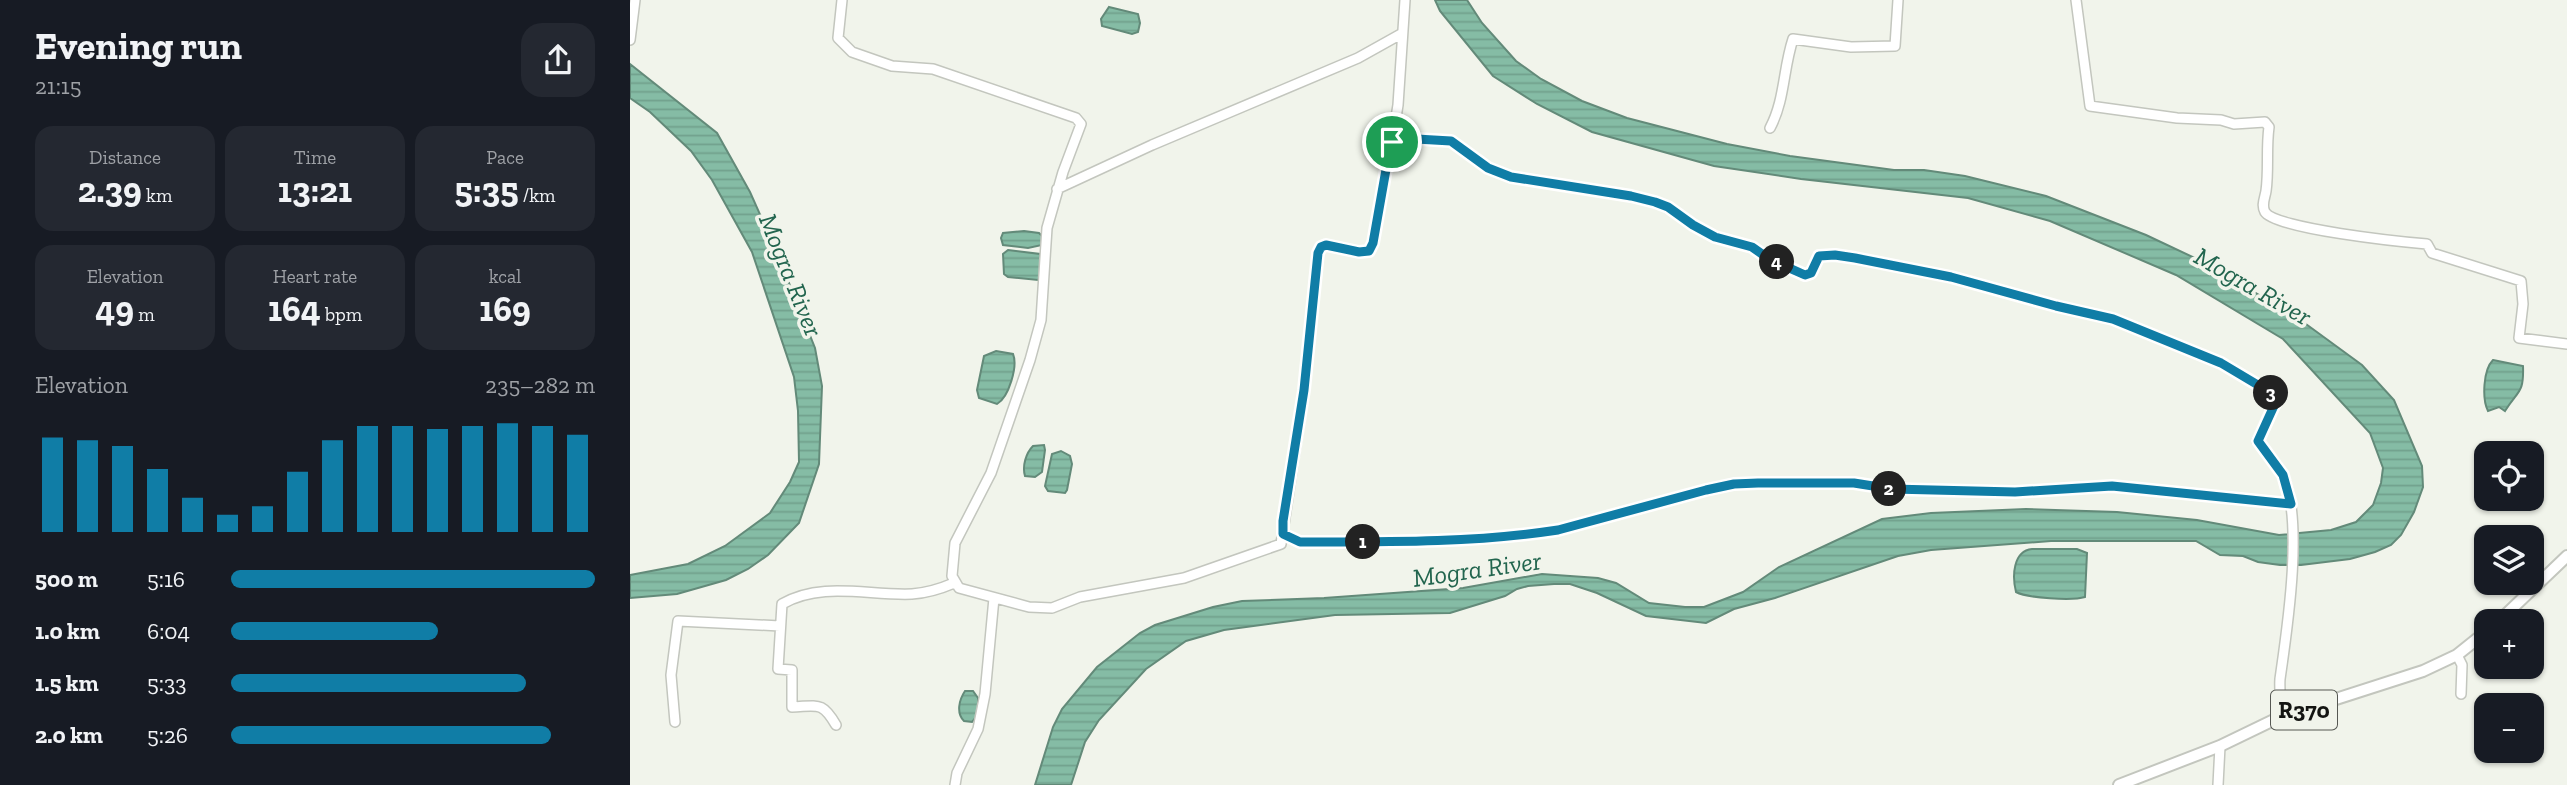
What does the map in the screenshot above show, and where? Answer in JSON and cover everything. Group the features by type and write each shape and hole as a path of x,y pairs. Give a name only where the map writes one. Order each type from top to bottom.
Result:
{"main road":[{"path":"2512,609 2567,556"},
{"name":"R370","path":"2119,785 2220,746 2280,717 2423,671 2457,655 2474,641"}],"street":[{"path":"630,40 635,0"},
{"path":"842,0 838,38 852,52 892,66 933,69 1079,120 1081,124 1057,189 1047,228 1041,320 991,473 955,542 952,566 954,583"},
{"path":"954,583 965,590 1029,607 1052,608 1080,597 1184,578 1281,544 1304,390 1318,253 1321,247 1326,245 1359,252 1369,251 1373,243 1398,105 1405,0"},
{"path":"1770,128 1781,101 1788,53 1793,39 1850,47 1895,46 1898,0"},
{"path":"2076,0 2090,106 2177,118 2221,120 2234,124 2266,122 2269,127 2266,193 2263,204 2264,211 2270,217 2288,223 2373,239 2427,244 2432,253 2521,281 2523,304 2519,338 2567,344"},
{"path":"1057,189 1152,145 1358,58 1401,34"},
{"path":"1392,142 1399,138 1451,141 1488,168 1511,177 1655,202 1668,207 1715,237 1752,247 1769,259 1805,275 1811,273 1819,256 1855,258 1951,277 2135,326 2221,363 2278,397 2258,441 2283,475 2291,504 2289,624 2280,682 2280,717"},
{"path":"1283,534 1300,542 1422,542 1534,533 1558,530 1706,490 1734,484 1758,483 1854,483 1892,489 2015,492 2112,486 2291,504"},
{"path":"836,725 827,709 821,706 792,707 792,670 778,669 782,604 809,592 868,591 908,594 935,591 954,583"},
{"path":"955,785 957,773 981,718 994,598"},
{"path":"675,722 671,675 678,621 780,626"},
{"path":"2457,655 2462,665 2461,694"},
{"path":"2218,785 2220,746"}],"shaded area":[{"path":"1435,0 1467,0 1482,23 1516,61 1541,79 1582,101 1627,118 1727,144 1790,156 1894,170 1924,170 1965,176 2046,196 2146,235 2199,260 2295,316 2362,365 2394,400 2422,466 2423,487 2414,512 2401,535 2391,545 2350,559 2301,565 2280,565 2258,562 2243,556 2220,555 2196,541 2051,541 1931,550 1898,556 1775,598 1734,609 1706,623 1646,616 1597,593 1570,584 1554,584 1517,589 1505,596 1450,613 1335,615 1224,630 1186,641 1146,669 1099,720 1085,742 1071,785 1035,785 1053,727 1062,709 1097,667 1140,633 1155,625 1213,607 1242,601 1463,588 1542,574 1598,578 1616,583 1649,603 1704,607 1743,592 1779,567 1882,519 1931,513 2026,509 2117,512 2197,520 2279,535 2331,530 2356,522 2373,505 2383,468 2370,433 2283,339 2176,275 2050,221 1968,198 1714,166 1592,132 1537,104 1493,76 1440,11"},
{"path":"1109,7 1138,14 1138,32 1132,34 1102,26 1101,19"},
{"path":"630,64 717,133 750,192 775,248 815,348 822,386 819,464 799,523 768,555 726,580 677,594 630,598 630,575 688,564 725,546 770,513 799,462 794,377 752,252 712,180 691,151 650,112 630,98"},
{"path":"1003,233 1039,233 1043,237 1042,245 1028,248 1003,245"},
{"path":"1008,250 1040,254 1038,280 1008,277 1004,274 1003,254"},
{"path":"996,351 1013,354 1014,359 1009,388 997,404 979,398 977,390 984,356"},
{"path":"2493,360 2523,366 2521,387 2505,411 2499,407 2488,411 2486,406 2485,377"},
{"path":"1044,445 1042,472 1035,477 1025,476 1024,464 1028,452 1033,446"},
{"path":"1061,451 1070,456 1072,464 1065,493 1048,491 1045,486 1052,454"},
{"path":"2032,549 2077,549 2087,553 2085,597 2050,598 2016,592 2015,565 2021,554"},
{"path":"965,691 973,691 978,698 978,715 972,722 964,721 959,710"}],"route":[{"path":"1399,138 1451,141 1488,168 1511,177 1655,202 1668,207 1715,237 1752,247 1769,259 1805,275 1811,273 1819,256 1855,258 1951,277 2135,326 2221,363 2278,397 2258,441 2283,475 2291,504 2112,486 2015,492 1892,489 1854,483 1758,483 1734,484 1706,490 1558,530 1422,542 1300,542 1283,534 1283,521 1304,390 1314,270 1318,253 1321,247 1326,245 1359,252 1369,251 1373,243 1392,142 1399,138"}],"water label":[{"name":"Mogra River","path":"791,275"},
{"name":"Mogra River","path":"2253,286"},
{"name":"Mogra River","path":"1477,569"}]}
